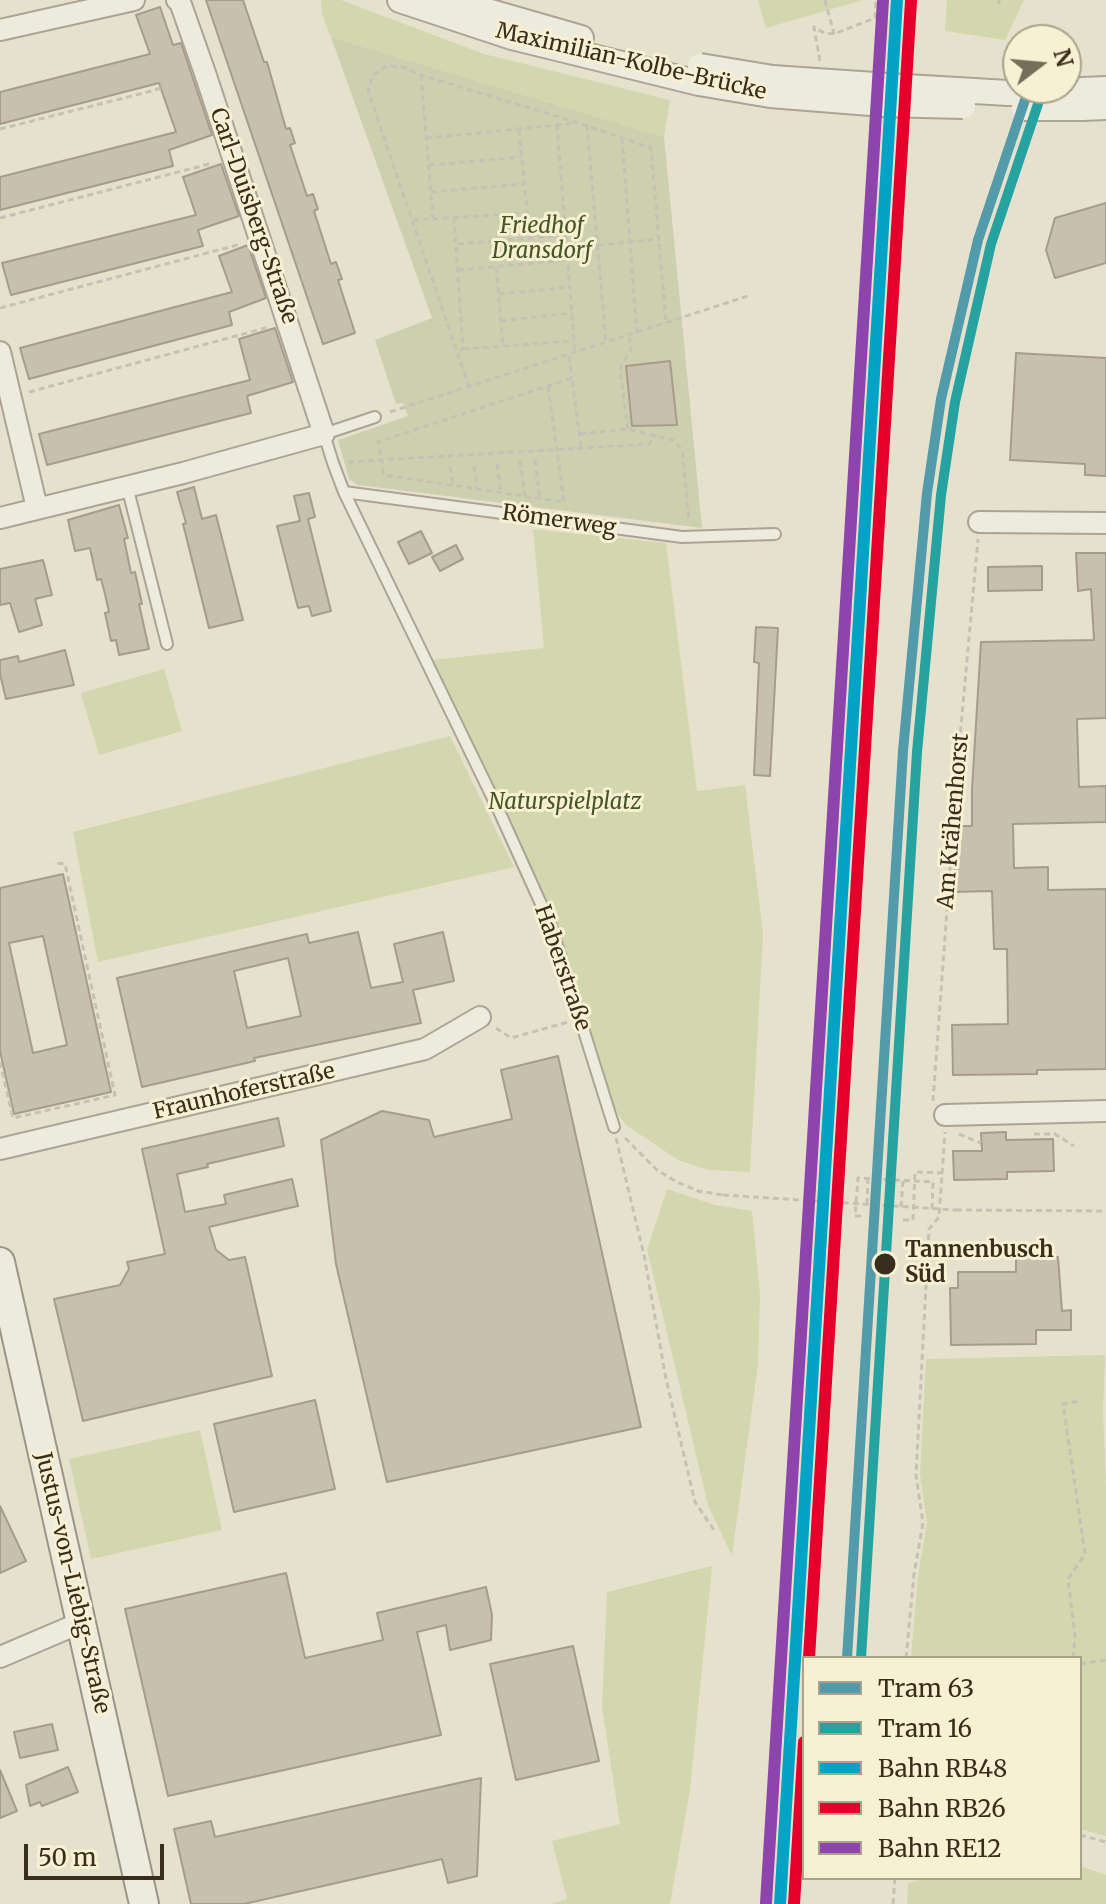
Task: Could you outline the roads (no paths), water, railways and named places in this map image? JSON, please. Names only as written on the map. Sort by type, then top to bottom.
[{"type":"main road","name":"Justus-von-Liebig-Straße","points":[[0,1262],[144,1904]]},
{"type":"street","points":[[0,30],[134,0]]},
{"type":"street","name":"Carl-Duisberg-Straße","points":[[177,0],[205,73],[324,434]]},
{"type":"street","name":"Maximilian-Kolbe-Brücke","points":[[400,0],[512,37],[700,74]]},
{"type":"street","name":"Maximilian-Kolbe-Brücke","points":[[449,0],[770,95],[883,104],[1094,98]]},
{"type":"street","points":[[0,352],[37,508]]},
{"type":"street","points":[[0,518],[324,434]]},
{"type":"street","points":[[979,522],[1106,523]]},
{"type":"street","name":"Fraunhoferstraße","points":[[0,1149],[425,1049],[480,1017]]},
{"type":"street","points":[[945,1122],[1106,1111]]},
{"type":"street","points":[[0,1657],[80,1623]]},
{"type":"lane","points":[[324,434],[375,417]]},
{"type":"lane","name":"Haberstraße","points":[[324,434],[344,492],[499,811],[551,926],[614,1127]]},
{"type":"lane","points":[[127,486],[167,644]]},
{"type":"lane","name":"Römerweg","points":[[344,492],[690,537],[775,534]]},
{"type":"tram line","name":"63","points":[[847,1656],[903,751],[927,493],[941,399],[978,240],[1024,104]]},
{"type":"tram line","name":"16","points":[[861,1656],[917,752],[941,495],[955,402],[991,244],[1038,104]]},
{"type":"rail line","name":"RE12","points":[[766,1903],[883,0]]},
{"type":"rail line","name":"RB48","points":[[780,1904],[897,0]]},
{"type":"rail line","name":"RB26","points":[[809,1656],[911,1]]},
{"type":"rail line","name":"RB26","points":[[794,1904],[802,1774]]},
{"type":"place","name":"Tannenbusch Süd","points":[[885,1264]]},
{"type":"park label","name":"Friedhof Dransdorf","points":[[542,240]]},
{"type":"park label","name":"Naturspielplatz","points":[[565,803]]}]
